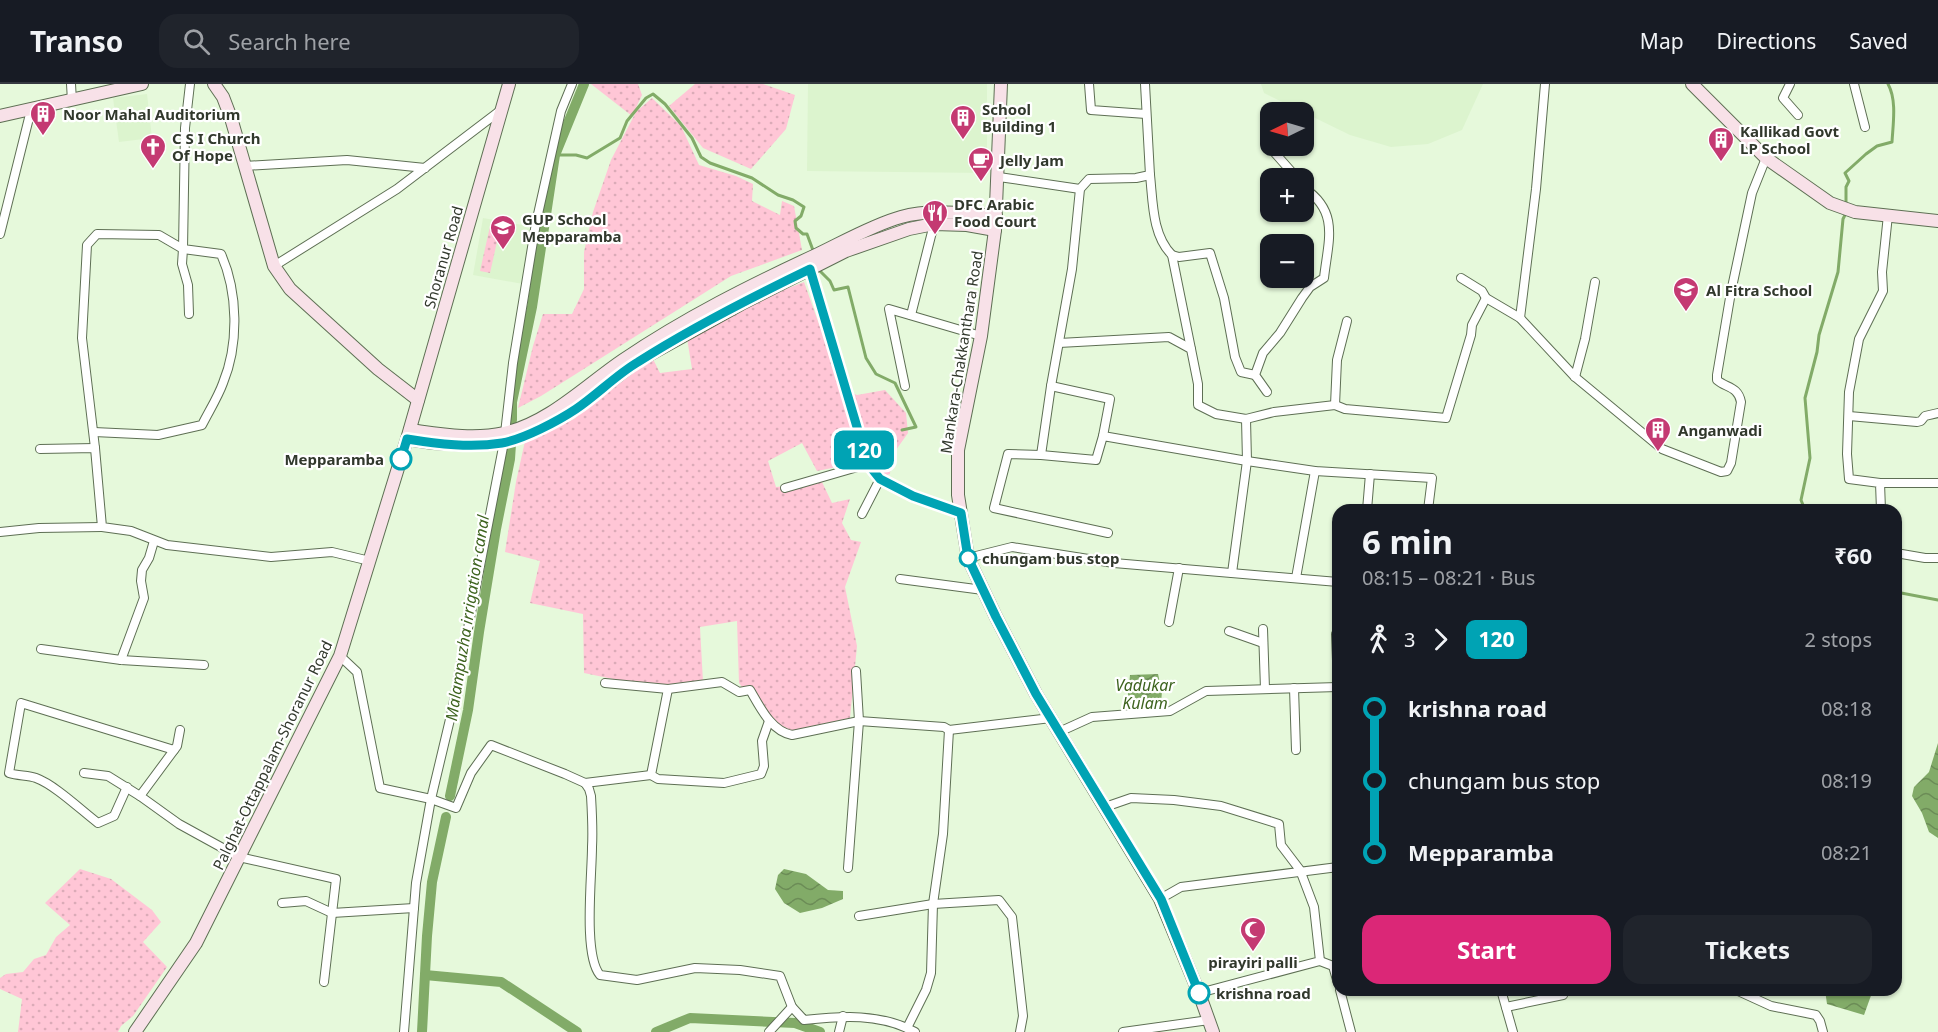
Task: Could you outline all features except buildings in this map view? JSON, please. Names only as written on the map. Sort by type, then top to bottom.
[{"type":"main road","points":[[0,116],[142,84]]},
{"type":"main road","points":[[214,84],[223,97],[231,118],[274,266],[290,290],[378,369],[418,400]]},
{"type":"main road","name":"Shoranur Road","points":[[408,434],[508,84]]},
{"type":"main road","name":"Mankara-Chakkanthara Road","points":[[1001,84],[999,177],[995,230],[981,336],[958,450],[958,495],[968,558],[1036,694],[1161,899],[1211,1026]]},
{"type":"main road","points":[[1692,84],[1766,158],[1830,203],[1855,212],[1938,221]]},
{"type":"main road","points":[[504,438],[564,406],[593,381],[666,332],[775,274],[854,237],[901,217],[934,212],[996,216]]},
{"type":"main road","points":[[408,434],[433,443],[471,445],[535,431],[575,409],[636,363],[741,303],[846,251],[909,229],[934,224],[967,225],[995,230]]},
{"type":"main road","name":"Palghat-Ottappalam-Shoranur Road","points":[[135,1032],[196,943],[340,656],[408,434]]},
{"type":"street","points":[[71,84],[72,101]]},
{"type":"street","points":[[189,314],[183,249],[185,128],[190,84]]},
{"type":"street","points":[[404,1032],[414,908],[431,799],[452,711],[504,438],[513,363],[536,223],[561,111],[572,84]]},
{"type":"street","points":[[1089,84],[1091,110],[1146,114]]},
{"type":"street","points":[[1145,84],[1150,175],[1156,224],[1164,247],[1172,255],[1179,257],[1210,253],[1224,298],[1235,357],[1241,372],[1255,375],[1267,392]]},
{"type":"street","points":[[1520,318],[1536,189],[1545,84]]},
{"type":"street","points":[[1790,84],[1783,98],[1798,115]]},
{"type":"street","points":[[1854,84],[1864,128]]},
{"type":"street","points":[[0,234],[31,110]]},
{"type":"street","points":[[274,266],[397,189],[501,110]]},
{"type":"street","points":[[1278,156],[1288,168]]},
{"type":"street","points":[[1461,278],[1482,291],[1486,298],[1520,318],[1575,377],[1662,449],[1721,472],[1727,471],[1731,463],[1741,402],[1740,396],[1729,385],[1717,380],[1717,375],[1731,292],[1752,193],[1766,158]]},
{"type":"street","points":[[245,166],[347,160],[424,168]]},
{"type":"street","points":[[1041,455],[1072,269],[1080,189],[1089,179],[1136,178],[1150,175]]},
{"type":"street","points":[[999,177],[1080,189]]},
{"type":"street","points":[[1255,375],[1263,353],[1280,333],[1302,298],[1310,287],[1324,278],[1330,227],[1322,204],[1314,196]]},
{"type":"street","points":[[1888,215],[1882,291],[1859,339],[1850,392],[1849,479],[1880,483],[1938,483]]},
{"type":"street","points":[[910,315],[934,224]]},
{"type":"street","points":[[94,432],[158,435],[202,425],[224,382],[234,344],[234,311],[228,269],[221,254],[183,249],[159,235],[97,234],[87,245],[82,338],[94,432],[102,527]]},
{"type":"street","points":[[1172,255],[1198,384],[1198,405],[1216,414],[1246,419],[1274,412],[1335,405],[1345,409],[1446,418],[1472,325],[1486,298]]},
{"type":"street","points":[[810,269],[868,464],[880,479],[913,496],[961,513]]},
{"type":"street","points":[[1575,377],[1585,339],[1595,282]]},
{"type":"street","points":[[905,386],[889,309],[981,336]]},
{"type":"street","points":[[1335,405],[1337,360],[1347,321]]},
{"type":"street","points":[[1059,343],[1169,337],[1191,349]]},
{"type":"street","points":[[1051,386],[1110,399],[1096,460],[1008,454],[994,508],[1108,533]]},
{"type":"street","points":[[1849,416],[1917,422],[1925,416],[1938,413]]},
{"type":"street","points":[[1232,573],[1247,461],[1246,419]]},
{"type":"street","points":[[1103,435],[1315,471],[1432,478],[1429,504]]},
{"type":"street","points":[[40,449],[95,448]]},
{"type":"street","points":[[784,488],[868,464]]},
{"type":"street","points":[[1296,578],[1315,471]]},
{"type":"street","points":[[1367,504],[1370,474]]},
{"type":"street","points":[[862,514],[880,479]]},
{"type":"street","points":[[1880,483],[1881,504]]},
{"type":"street","points":[[0,532],[39,528],[102,527],[131,531],[167,545],[271,557],[332,552],[370,561]]},
{"type":"street","points":[[121,660],[144,598],[142,570],[149,558],[154,541]]},
{"type":"street","points":[[968,558],[1012,547],[1114,563],[1332,581]]},
{"type":"street","points":[[1902,554],[1938,558]]},
{"type":"street","points":[[1169,622],[1179,568]]},
{"type":"street","points":[[900,579],[983,590]]},
{"type":"street","points":[[1263,629],[1265,689]]},
{"type":"street","points":[[1229,632],[1263,644]]},
{"type":"street","points":[[40,649],[121,660],[204,665]]},
{"type":"street","points":[[340,656],[357,672],[380,788],[431,799],[456,808],[471,773],[491,745],[585,783],[651,775],[658,779],[724,783],[760,774],[764,766],[762,741],[769,721]]},
{"type":"street","points":[[848,868],[858,721],[856,671]]},
{"type":"street","points":[[605,683],[668,689],[722,682],[739,692],[750,690],[769,721],[782,733],[792,735],[858,721],[944,727],[949,730],[1051,718]]},
{"type":"street","points":[[1059,732],[1092,717],[1170,711],[1206,692],[1332,687]]},
{"type":"street","points":[[1294,688],[1296,750]]},
{"type":"street","points":[[651,775],[668,689]]},
{"type":"street","points":[[127,788],[114,816],[98,823],[36,778],[18,776],[9,772],[21,703],[174,750]]},
{"type":"street","points":[[140,796],[177,746],[180,730]]},
{"type":"street","points":[[585,783],[591,796],[591,934],[595,969],[600,975],[637,980],[695,968],[740,970],[780,976],[792,1007],[804,1020],[843,1016],[870,1017],[911,1030],[931,973],[933,904],[943,834],[949,730]]},
{"type":"street","points":[[84,773],[108,776],[179,824],[239,857],[336,879],[324,982]]},
{"type":"street","points":[[1105,807],[1131,798],[1174,800],[1221,806],[1279,824],[1281,845],[1300,870],[1314,907],[1320,961]]},
{"type":"street","points":[[1161,899],[1181,887],[1332,867]]},
{"type":"street","points":[[860,916],[933,904],[999,900],[1012,917],[1023,1016],[1020,1032]]},
{"type":"street","points":[[282,903],[306,901],[332,913],[414,908]]},
{"type":"street","points":[[1199,993],[1320,961],[1332,966]]},
{"type":"street","points":[[1342,996],[1351,1032]]},
{"type":"street","points":[[1503,996],[1512,1032]]},
{"type":"street","points":[[1506,1007],[1558,996]]},
{"type":"street","points":[[1749,996],[1771,1006],[1816,1015],[1823,1032]]},
{"type":"street","points":[[769,1032],[792,1007]]},
{"type":"street","points":[[839,1032],[843,1016]]},
{"type":"street","points":[[1124,1032],[1211,1026]]},
{"type":"shaded area","points":[[591,84],[638,84],[642,95],[632,116]]},
{"type":"shaded area","points":[[695,84],[763,84],[795,95],[786,129],[751,169],[703,148],[669,106]]},
{"type":"shaded area","points":[[808,84],[987,84],[987,173],[807,171]]},
{"type":"shaded area","points":[[1261,84],[1483,84],[1462,130],[1428,144],[1391,147],[1350,135],[1314,117],[1314,102],[1282,102],[1264,93]]},
{"type":"shaded area","points":[[147,94],[152,138],[119,142],[113,98]]},
{"type":"shaded area","points":[[652,98],[681,126],[699,165],[736,176],[753,184],[752,201],[780,215],[782,201],[794,206],[802,250],[731,276],[541,396],[518,408],[543,314],[572,314],[584,289],[584,252],[593,212],[611,160],[636,112]]},
{"type":"shaded area","name":"GUP School Mepparamba","points":[[483,218],[534,227],[523,284],[473,275]]},
{"type":"shaded area","points":[[491,222],[501,224],[490,273],[480,271]]},
{"type":"shaded area","points":[[804,282],[842,389],[857,395],[885,390],[906,413],[908,433],[891,457],[890,474],[877,478],[867,461],[817,471],[802,443],[768,461],[776,487],[822,482],[832,503],[850,499],[842,523],[851,540],[861,542],[845,587],[857,646],[850,718],[792,731],[766,718],[739,683],[737,621],[700,627],[703,682],[647,686],[584,673],[583,614],[530,603],[540,561],[505,552],[525,441],[574,419],[611,386],[653,359],[660,373],[692,369],[687,338],[748,304]]},
{"type":"shaded area","points":[[80,869],[111,879],[152,910],[161,922],[143,942],[167,967],[133,1016],[121,1026],[118,1032],[18,1032],[22,999],[0,989],[0,978],[6,974],[23,972],[34,959],[46,955],[56,937],[70,925],[45,903]]},
{"type":"water","name":"Vadukar Kulam","points":[[1158,674],[1162,692],[1160,712],[1132,711],[1128,695],[1130,675]]},
{"type":"water","points":[[1938,743],[1938,838],[1929,832],[1912,796],[1914,787],[1929,772]]},
{"type":"water","points":[[784,869],[806,874],[828,890],[843,891],[843,899],[822,908],[800,913],[784,903],[775,889],[778,875]]},
{"type":"water","points":[[1826,996],[1871,996],[1864,1015],[1827,1004]]},
{"type":"waterway","name":"Malampuzha irrigation canal","points":[[512,420],[512,402],[532,307],[555,155],[584,84]]},
{"type":"waterway","points":[[1846,203],[1846,187],[1849,181],[1845,173],[1877,146],[1892,142],[1893,97],[1888,84]]},
{"type":"waterway","points":[[555,155],[576,155],[587,158],[620,138],[627,121],[646,98],[653,94],[665,104],[692,138],[701,157],[710,163],[752,178],[778,195],[804,207],[801,216],[795,221],[796,228],[803,234],[807,234],[814,253]]},
{"type":"waterway","points":[[1803,504],[1801,500],[1810,458],[1805,398],[1819,335],[1838,272],[1845,215]]},
{"type":"waterway","points":[[818,269],[830,281],[834,290],[848,287],[866,358],[876,374],[895,383],[916,427],[902,430]]},
{"type":"waterway","name":"Malampuzha irrigation canal","points":[[450,796],[468,710],[511,444]]},
{"type":"waterway","points":[[1902,593],[1938,600]]},
{"type":"waterway","name":"Malampuzha irrigation canal","points":[[422,1032],[432,882],[446,817]]},
{"type":"waterway","points":[[425,975],[501,982],[577,1032]]},
{"type":"waterway","points":[[656,1032],[690,1018],[795,1023],[820,1032]]},
{"type":"bus line","name":"120","points":[[401,459],[407,439],[471,445],[504,442],[535,431],[575,409],[636,363],[741,303],[810,269],[868,464],[880,479],[913,496],[961,513],[968,558],[996,617],[1036,694],[1161,899],[1199,993]]},
{"type":"place","name":"Noor Mahal Auditorium","points":[[43,137]]},
{"type":"place","name":"School Building 1","points":[[963,141]]},
{"type":"place","name":"Kallikad Govt LP School","points":[[1721,163]]},
{"type":"place","name":"C S I Church Of Hope","points":[[153,170]]},
{"type":"place","name":"Jelly Jam","points":[[981,183]]},
{"type":"place","name":"DFC Arabic Food Court","points":[[935,236]]},
{"type":"place","name":"GUP School Mepparamba","points":[[503,251]]},
{"type":"place","name":"Al Fitra School","points":[[1686,313]]},
{"type":"place","name":"Anganwadi","points":[[1658,453]]},
{"type":"place","name":"Mepparamba","points":[[401,459]]},
{"type":"place","name":"chungam bus stop","points":[[968,558]]},
{"type":"place","name":"pirayiri palli","points":[[1253,953]]},
{"type":"place","name":"krishna road","points":[[1199,993]]}]
